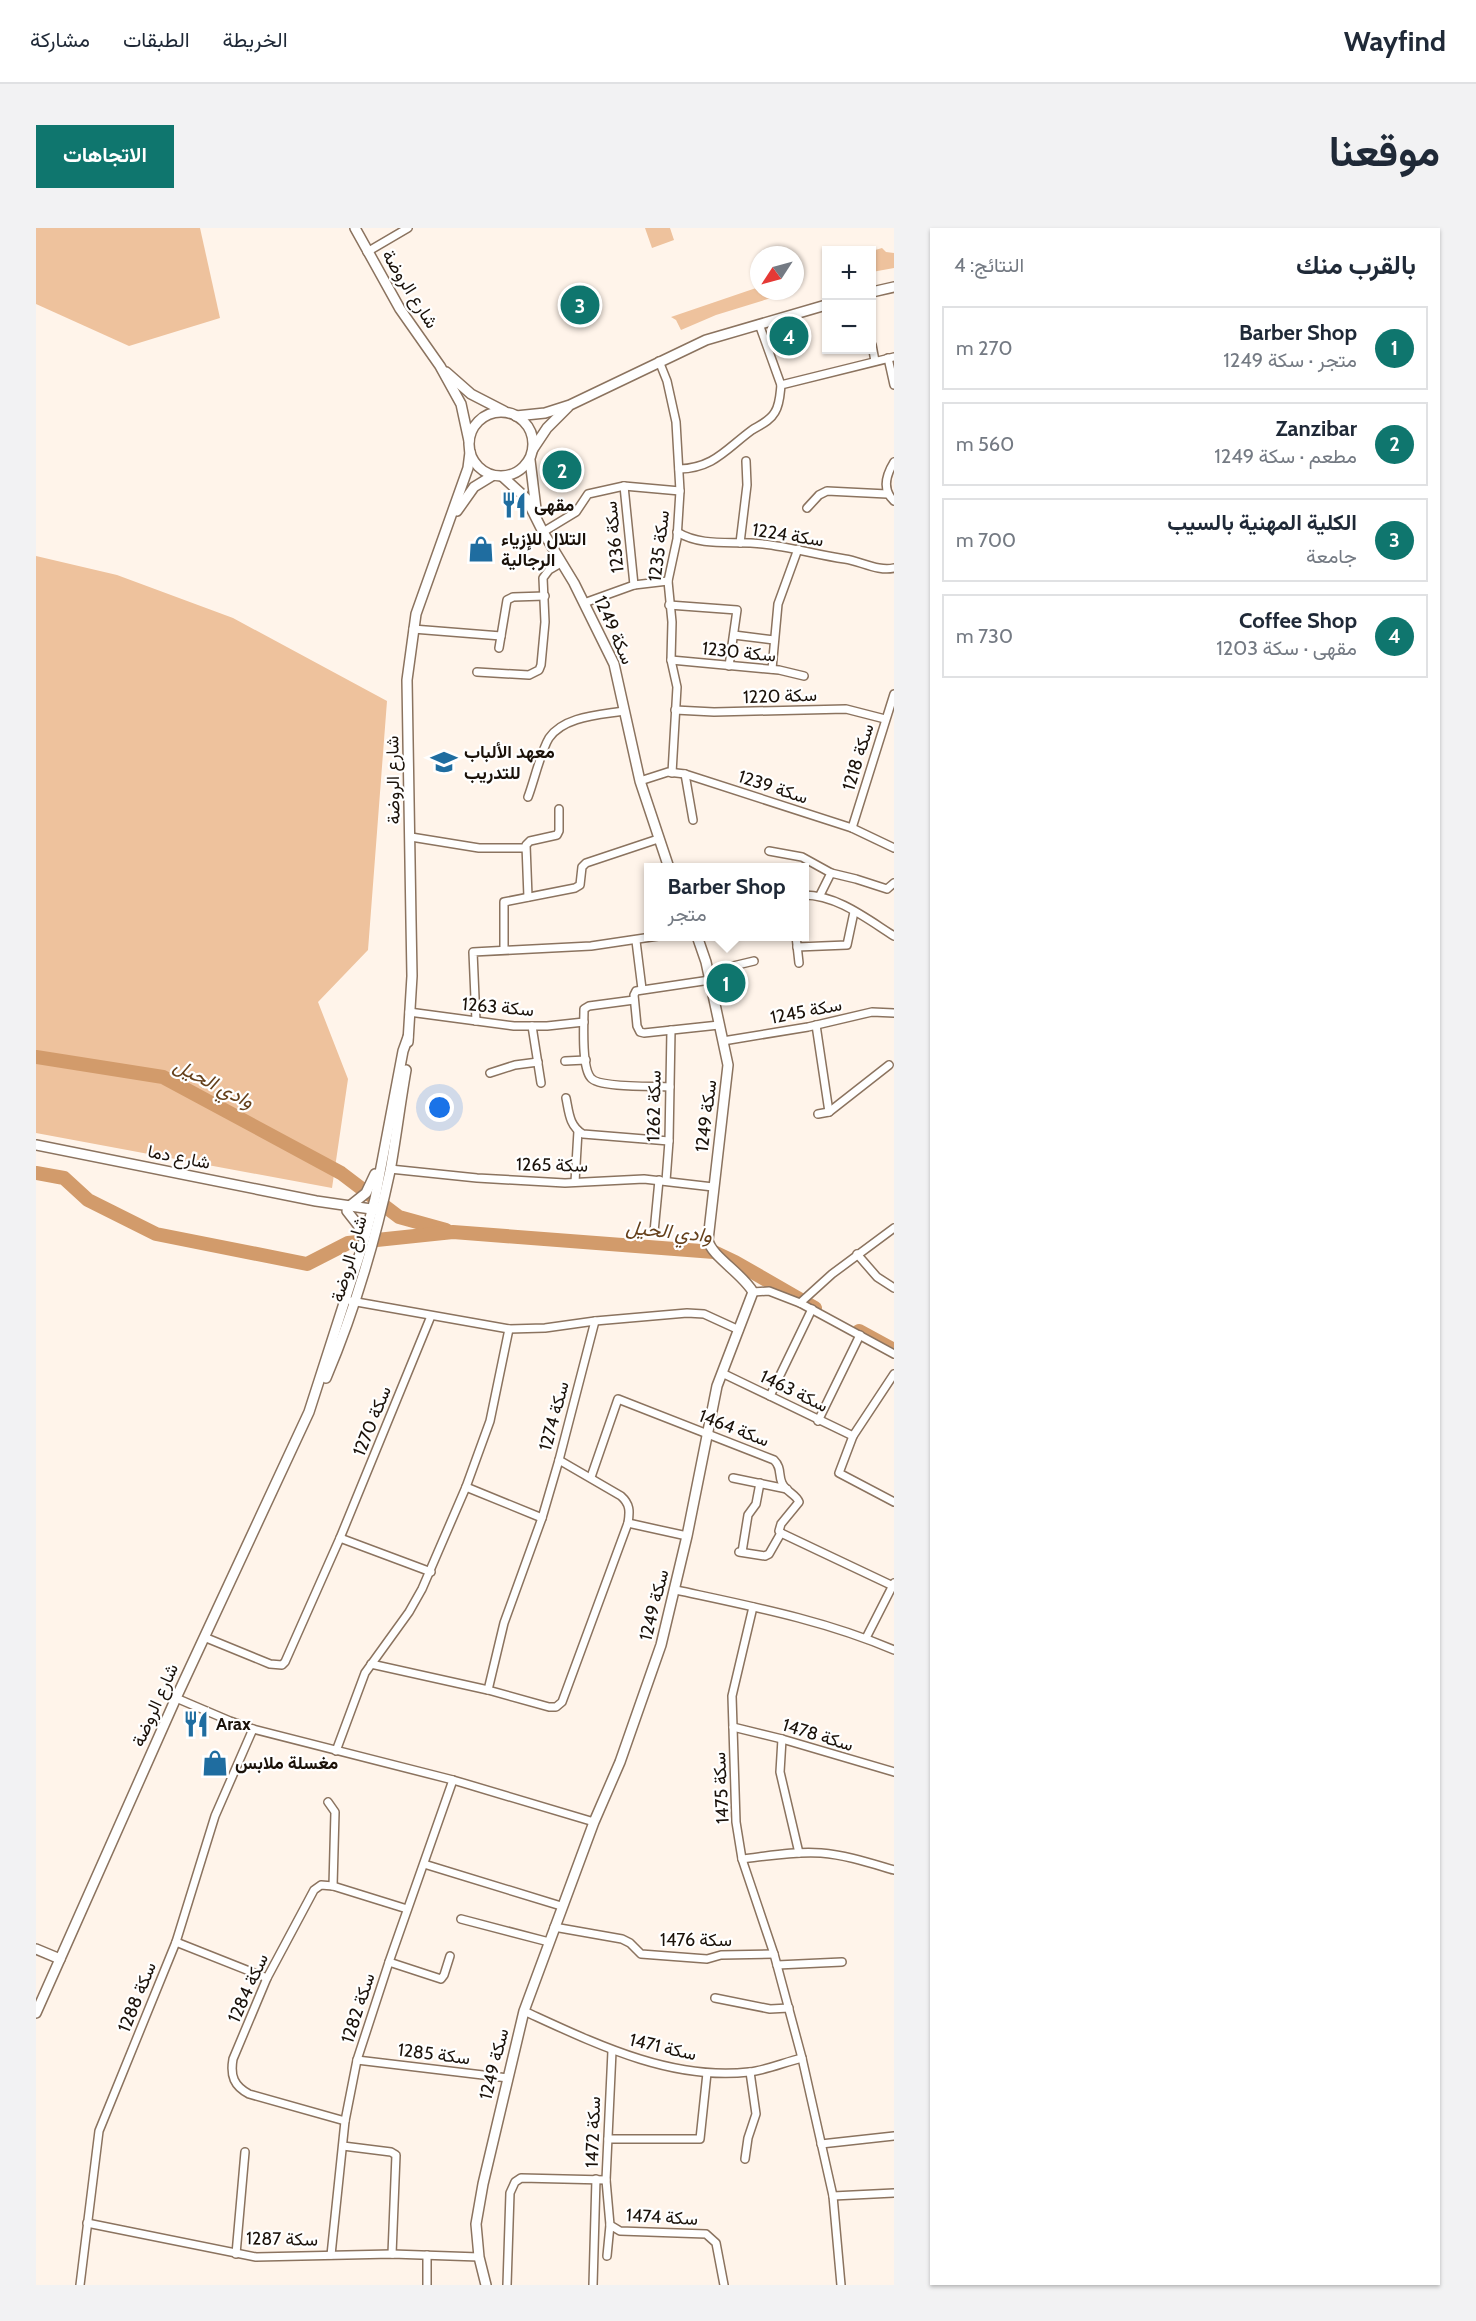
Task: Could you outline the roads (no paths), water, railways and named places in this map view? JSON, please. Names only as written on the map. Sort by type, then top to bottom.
[{"type":"main road","name":"شارع الروضة","points":[[355,228],[400,309],[440,366],[461,404],[469,441]]},
{"type":"main road","points":[[876,291],[894,287]]},
{"type":"main road","points":[[570,405],[547,428],[523,469],[503,477],[492,476],[482,471],[474,462],[469,441],[472,430],[478,421],[496,412],[545,413],[570,405],[705,340],[822,306]]},
{"type":"main road","name":"شارع الروضة","points":[[440,366],[471,394],[511,414]]},
{"type":"main road","points":[[511,414],[530,430],[533,449]]},
{"type":"main road","name":"شارع الروضة","points":[[36,2013],[204,1637],[309,1412],[316,1403],[334,1360],[390,1169],[409,1052],[412,976],[407,680],[412,629],[468,468],[470,452]]},
{"type":"main road","name":"سكة 1249","points":[[530,460],[537,517]]},
{"type":"main road","name":"شارع الروضة","points":[[447,528],[474,487],[492,476]]},
{"type":"main road","name":"سكة 1249","points":[[503,477],[526,498],[584,603],[614,664],[640,781],[667,863]]},
{"type":"main road","name":"سكة 1249","points":[[486,2285],[479,2257],[476,2224],[524,2011],[561,1906],[620,1762],[662,1645],[676,1590],[717,1386],[753,1292],[739,1273],[709,1247],[713,1187],[728,1065],[709,976],[698,941]]},
{"type":"main road","name":"شارع الروضة","points":[[350,1300],[364,1241],[376,1212],[392,1114],[408,1037]]},
{"type":"main road","points":[[364,1241],[349,1208],[366,1193],[373,1183],[385,1128],[392,1114]]},
{"type":"main road","name":"شارع دما","points":[[36,1145],[376,1212]]},
{"type":"main road","points":[[36,1949],[60,1959]]},
{"type":"street","points":[[367,252],[408,228]]},
{"type":"street","points":[[679,469],[692,469],[722,457],[739,440],[768,420],[778,406],[781,385],[759,324]]},
{"type":"street","points":[[874,354],[875,362]]},
{"type":"street","points":[[781,385],[891,357],[894,385]]},
{"type":"street","name":"سكة 1235","points":[[659,361],[668,381],[676,422],[680,491],[677,532],[668,580],[672,622],[671,660],[676,687],[672,772]]},
{"type":"street","points":[[740,543],[747,484],[746,461]]},
{"type":"street","points":[[887,494],[889,471],[894,462]]},
{"type":"street","points":[[543,532],[576,512],[588,494],[624,486],[680,491]]},
{"type":"street","name":"سكة 1236","points":[[624,486],[634,585]]},
{"type":"street","points":[[807,508],[819,495],[827,491],[887,494],[894,501]]},
{"type":"street","name":"سكة 1224","points":[[677,532],[688,539],[705,543],[740,543],[798,549],[881,568],[894,568]]},
{"type":"street","points":[[772,669],[778,604],[798,549]]},
{"type":"street","points":[[477,672],[529,675],[539,670],[545,622],[544,575],[561,563]]},
{"type":"street","name":"سكة 1236","points":[[584,603],[634,585],[668,580]]},
{"type":"street","points":[[499,648],[507,600],[513,597],[545,596]]},
{"type":"street","points":[[669,605],[737,610],[729,666]]},
{"type":"street","points":[[412,629],[501,636]]},
{"type":"street","points":[[734,635],[774,640]]},
{"type":"street","name":"سكة 1230","points":[[671,660],[772,669],[804,676]]},
{"type":"street","name":"سكة 1218","points":[[852,828],[894,694]]},
{"type":"street","name":"سكة 1220","points":[[675,710],[714,712],[846,709],[885,719]]},
{"type":"street","points":[[528,797],[549,739],[560,727],[584,718],[624,711]]},
{"type":"street","name":"سكة 1239","points":[[640,781],[658,774],[672,772],[685,774],[852,828],[894,848]]},
{"type":"street","points":[[685,774],[693,820]]},
{"type":"street","points":[[528,897],[525,848],[530,841],[557,836],[559,809]]},
{"type":"street","points":[[411,837],[479,848],[525,848]]},
{"type":"street","points":[[504,949],[504,902],[575,888],[580,885],[582,867],[586,863],[658,839]]},
{"type":"street","points":[[769,851],[802,857],[831,873],[887,889],[894,883]]},
{"type":"street","points":[[820,895],[831,873]]},
{"type":"street","points":[[809,895],[820,895],[840,903],[894,936]]},
{"type":"street","points":[[797,947],[847,945],[854,912]]},
{"type":"street","points":[[476,1022],[473,952],[591,946],[644,939]]},
{"type":"street","points":[[636,941],[642,989]]},
{"type":"street","points":[[796,941],[799,963]]},
{"type":"street","points":[[718,1025],[640,1032],[637,1026],[635,992],[709,976],[754,961]]},
{"type":"street","points":[[634,1000],[585,1007],[585,1060],[589,1076],[598,1083],[670,1087]]},
{"type":"street","name":"سكة 1263","points":[[409,1012],[476,1022],[532,1026],[584,1022]]},
{"type":"street","name":"سكة 1245","points":[[723,1041],[816,1026],[872,1012],[894,1013]]},
{"type":"street","points":[[532,1026],[541,1083]]},
{"type":"street","points":[[816,1026],[829,1112]]},
{"type":"street","name":"سكة 1262","points":[[654,1232],[669,1141],[671,1030]]},
{"type":"street","points":[[565,1061],[585,1060]]},
{"type":"street","points":[[490,1073],[515,1065],[538,1062]]},
{"type":"street","points":[[818,1114],[829,1112],[889,1065]]},
{"type":"street","points":[[566,1098],[571,1121],[578,1131],[590,1135],[669,1141]]},
{"type":"street","points":[[575,1182],[578,1131]]},
{"type":"street","name":"سكة 1265","points":[[390,1169],[477,1178],[575,1182],[632,1179],[713,1187]]},
{"type":"street","points":[[800,1303],[857,1254],[894,1228]]},
{"type":"street","points":[[857,1254],[876,1277],[894,1288]]},
{"type":"street","points":[[753,1292],[769,1291],[800,1303],[894,1354]]},
{"type":"street","points":[[350,1300],[508,1329],[545,1328],[595,1321],[695,1314],[718,1319],[739,1330]]},
{"type":"street","points":[[770,1396],[812,1310]]},
{"type":"street","name":"سكة 1270","points":[[204,1637],[270,1664],[282,1665],[288,1657],[340,1538],[431,1316]]},
{"type":"street","name":"سكة 1274","points":[[488,1690],[504,1623],[542,1518],[559,1460],[595,1321]]},
{"type":"street","points":[[336,1751],[359,1687],[371,1664],[409,1612],[431,1572],[466,1488],[490,1421],[508,1329]]},
{"type":"street","points":[[818,1421],[860,1335]]},
{"type":"street","name":"سكة 1463","points":[[722,1373],[853,1436]]},
{"type":"street","points":[[894,1374],[853,1436],[839,1473],[894,1502]]},
{"type":"street","name":"سكة 1464","points":[[591,1477],[618,1399],[774,1460],[780,1465],[782,1483],[799,1502],[781,1524],[779,1531],[781,1533]]},
{"type":"street","points":[[371,1664],[488,1690],[549,1707],[556,1707],[562,1702],[628,1523],[630,1511],[627,1502],[591,1477],[559,1460]]},
{"type":"street","points":[[733,1478],[787,1489]]},
{"type":"street","points":[[760,1484],[756,1504],[748,1515],[741,1552],[765,1556],[769,1554],[781,1533],[893,1585],[866,1638]]},
{"type":"street","points":[[466,1488],[542,1518]]},
{"type":"street","points":[[628,1523],[687,1536]]},
{"type":"street","points":[[340,1538],[431,1572]]},
{"type":"street","points":[[676,1590],[810,1620],[866,1638],[894,1650]]},
{"type":"street","name":"سكة 1475","points":[[753,1606],[732,1696],[736,1822],[742,1859],[774,1954],[802,2058],[833,2196],[841,2285]]},
{"type":"street","points":[[176,1698],[254,1729],[453,1780],[594,1822]]},
{"type":"street","name":"سكة 1478","points":[[733,1727],[894,1772]]},
{"type":"street","name":"سكة 1288","points":[[80,2285],[99,2130],[176,1942],[215,1816],[254,1729]]},
{"type":"street","points":[[782,1739],[780,1772],[800,1853]]},
{"type":"street","name":"سكة 1282","points":[[331,2255],[345,2121],[357,2060],[388,1962],[453,1780]]},
{"type":"street","points":[[328,1802],[334,1812],[333,1886],[407,1909]]},
{"type":"street","points":[[742,1859],[800,1853],[836,1855],[894,1870]]},
{"type":"street","points":[[424,1864],[561,1906]]},
{"type":"street","name":"سكة 1284","points":[[333,1886],[321,1885],[314,1890],[267,1977],[231,2069],[233,2079],[239,2088],[249,2094],[345,2121]]},
{"type":"street","points":[[461,1919],[549,1942]]},
{"type":"street","name":"سكة 1476","points":[[554,1927],[622,1939],[630,1943],[641,1954],[707,1959],[721,1955],[774,1954]]},
{"type":"street","points":[[176,1942],[267,1977]]},
{"type":"street","points":[[388,1962],[441,1979],[450,1956]]},
{"type":"street","points":[[777,1965],[842,1962]]},
{"type":"street","points":[[715,1998],[770,2009],[789,2008]]},
{"type":"street","name":"سكة 1471","points":[[524,2011],[612,2051],[707,2073],[750,2072],[802,2058]]},
{"type":"street","name":"سكة 1472","points":[[608,2214],[606,2180],[612,2051]]},
{"type":"street","name":"سكة 1285","points":[[357,2060],[508,2078]]},
{"type":"street","points":[[745,2159],[748,2138],[756,2114],[750,2072]]},
{"type":"street","points":[[608,2139],[700,2139],[707,2073]]},
{"type":"street","points":[[821,2144],[894,2136]]},
{"type":"street","points":[[343,2146],[391,2152],[396,2155],[392,2254]]},
{"type":"street","points":[[236,2253],[245,2152]]},
{"type":"street","points":[[507,2285],[510,2193],[515,2182],[521,2178],[606,2180]]},
{"type":"street","points":[[593,2285],[596,2179]]},
{"type":"street","points":[[833,2196],[894,2193]]},
{"type":"street","name":"سكة 1474","points":[[608,2214],[610,2225],[620,2231],[706,2234],[716,2243],[724,2285]]},
{"type":"street","name":"سكة 1287","points":[[87,2223],[256,2257],[392,2254],[479,2257]]},
{"type":"street","points":[[607,2256],[610,2225]]},
{"type":"street","points":[[427,2254],[427,2285]]},
{"type":"waterway","name":"وادي الحيل","points":[[36,1057],[163,1077],[341,1173],[399,1217],[446,1230]]},
{"type":"waterway","name":"وادي الحيل","points":[[36,1173],[64,1178],[88,1200],[156,1234],[307,1264],[348,1243],[453,1232],[714,1252],[815,1308]]},
{"type":"waterway","name":"وادي الحيل","points":[[859,1331],[894,1350]]},
{"type":"place","name":"الكلية المهنية بالسيب","points":[[580,305]]},
{"type":"place","name":"Coffee Shop","points":[[789,336]]},
{"type":"place","name":"Zanzibar","points":[[562,470]]},
{"type":"place","name":"مقهى","points":[[514,505]]},
{"type":"place","name":"التلال للإزياء الرجالية","points":[[481,549]]},
{"type":"place","name":"معهد الألباب للتدريب","points":[[444,762]]},
{"type":"place","name":"Barber Shop","points":[[726,983]]},
{"type":"place","name":"Arax","points":[[196,1724]]},
{"type":"place","name":"مغسلة ملابس","points":[[215,1763]]}]
